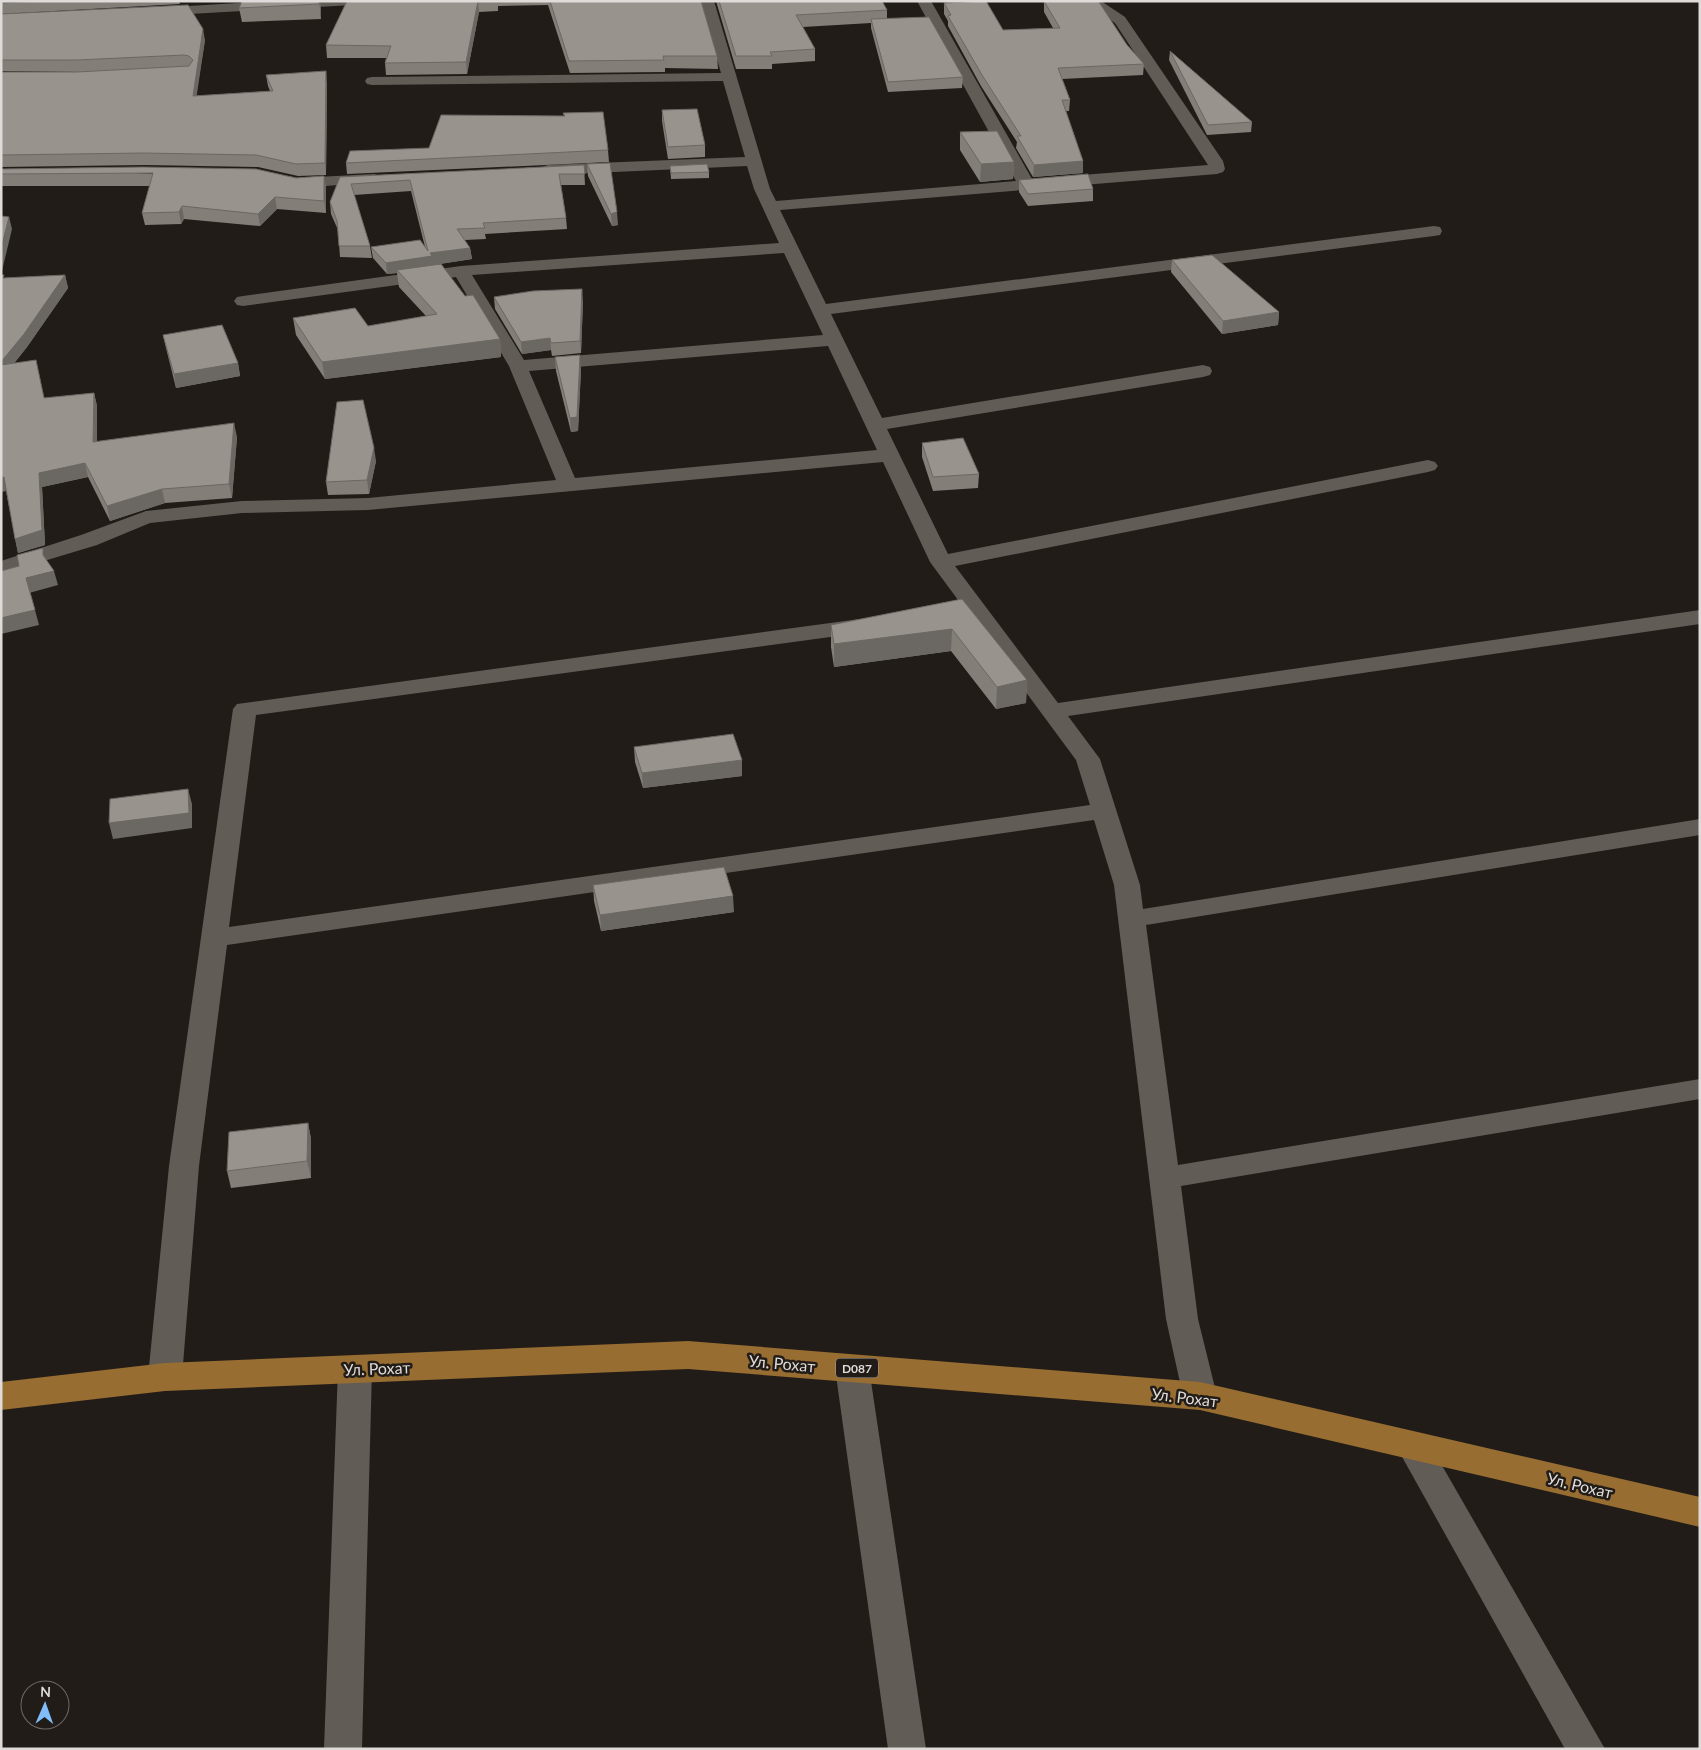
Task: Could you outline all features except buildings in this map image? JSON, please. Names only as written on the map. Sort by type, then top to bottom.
[{"type":"main road","name":"Ул. Рохат","points":[[1,1396],[165,1377],[688,1355],[1200,1396],[1700,1512]]},
{"type":"street","points":[[138,13],[353,1]]},
{"type":"street","points":[[706,1],[762,189],[941,562],[1088,759],[1127,885],[1182,1319],[1200,1396]]},
{"type":"street","points":[[924,1],[1027,185]]},
{"type":"street","points":[[770,206],[1217,169],[1215,161],[1120,20],[1092,1]]},
{"type":"street","points":[[372,81],[729,77]]},
{"type":"street","points":[[535,171],[754,161]]},
{"type":"street","points":[[274,177],[298,183],[387,178]]},
{"type":"street","points":[[820,310],[1434,231]]},
{"type":"street","points":[[243,301],[461,271],[790,247]]},
{"type":"street","points":[[461,271],[518,366],[568,485]]},
{"type":"street","points":[[518,366],[834,340]]},
{"type":"street","points":[[875,425],[1203,371]]},
{"type":"street","points":[[1,568],[89,540],[146,517],[242,508],[368,504],[890,456]]},
{"type":"street","points":[[941,562],[1428,466]]},
{"type":"street","points":[[947,614],[977,610]]},
{"type":"street","points":[[1052,711],[1700,617]]},
{"type":"street","points":[[165,1377],[184,1166],[245,709],[888,622]]},
{"type":"street","points":[[215,938],[1104,811]]},
{"type":"street","points":[[1132,918],[1700,827]]},
{"type":"street","points":[[1164,1178],[1700,1089]]},
{"type":"street","points":[[852,1368],[907,1749]]},
{"type":"street","points":[[343,1749],[354,1369]]},
{"type":"street","points":[[1413,1446],[1586,1749]]}]
